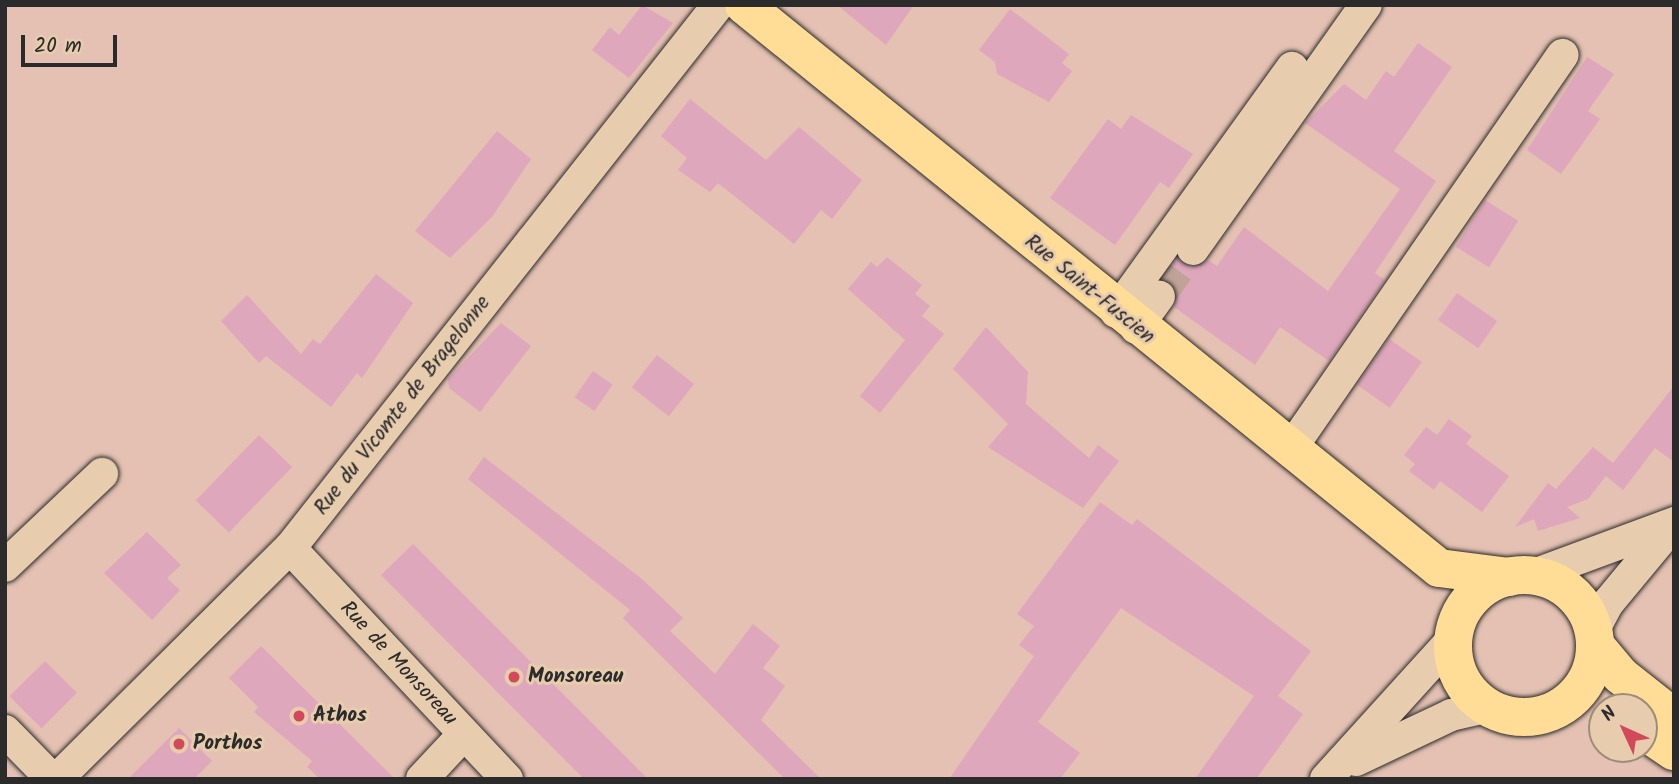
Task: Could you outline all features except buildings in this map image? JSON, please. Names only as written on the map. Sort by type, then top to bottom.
[{"type":"main road","name":"Rue Saint-Fuscien","points":[[744,5],[1126,320],[1439,568]]},
{"type":"main road","points":[[1594,638],[1584,707],[1527,717],[1487,707],[1460,678],[1455,631],[1439,568],[1520,576],[1571,593],[1594,638],[1620,675],[1674,718]]},
{"type":"main road","points":[[1455,631],[1472,598],[1520,576]]},
{"type":"main road","points":[[1658,740],[1674,751]]},
{"type":"street","name":"Rue du Vicomte de Bragelonne","points":[[55,779],[290,548],[718,5]]},
{"type":"street","points":[[1193,249],[1366,5]]},
{"type":"street","points":[[1290,450],[1563,55]]},
{"type":"street","points":[[1126,320],[1292,68]]},
{"type":"street","points":[[1126,320],[1159,296]]},
{"type":"street","points":[[5,566],[102,474]]},
{"type":"street","points":[[1520,576],[1674,524]]},
{"type":"street","points":[[1594,638],[1608,603],[1674,524]]},
{"type":"street","name":"Rue de Monsoreau","points":[[290,548],[508,779]]},
{"type":"street","points":[[1328,777],[1455,631]]},
{"type":"street","points":[[1328,777],[1413,731],[1487,707]]},
{"type":"street","points":[[5,731],[55,779]]},
{"type":"street","points":[[422,779],[463,734]]},
{"type":"tunnel","points":[[1159,296],[1193,249]]},
{"type":"place","name":"Monsoreau","points":[[514,677]]},
{"type":"place","name":"Athos","points":[[299,716]]},
{"type":"place","name":"Porthos","points":[[179,744]]}]
